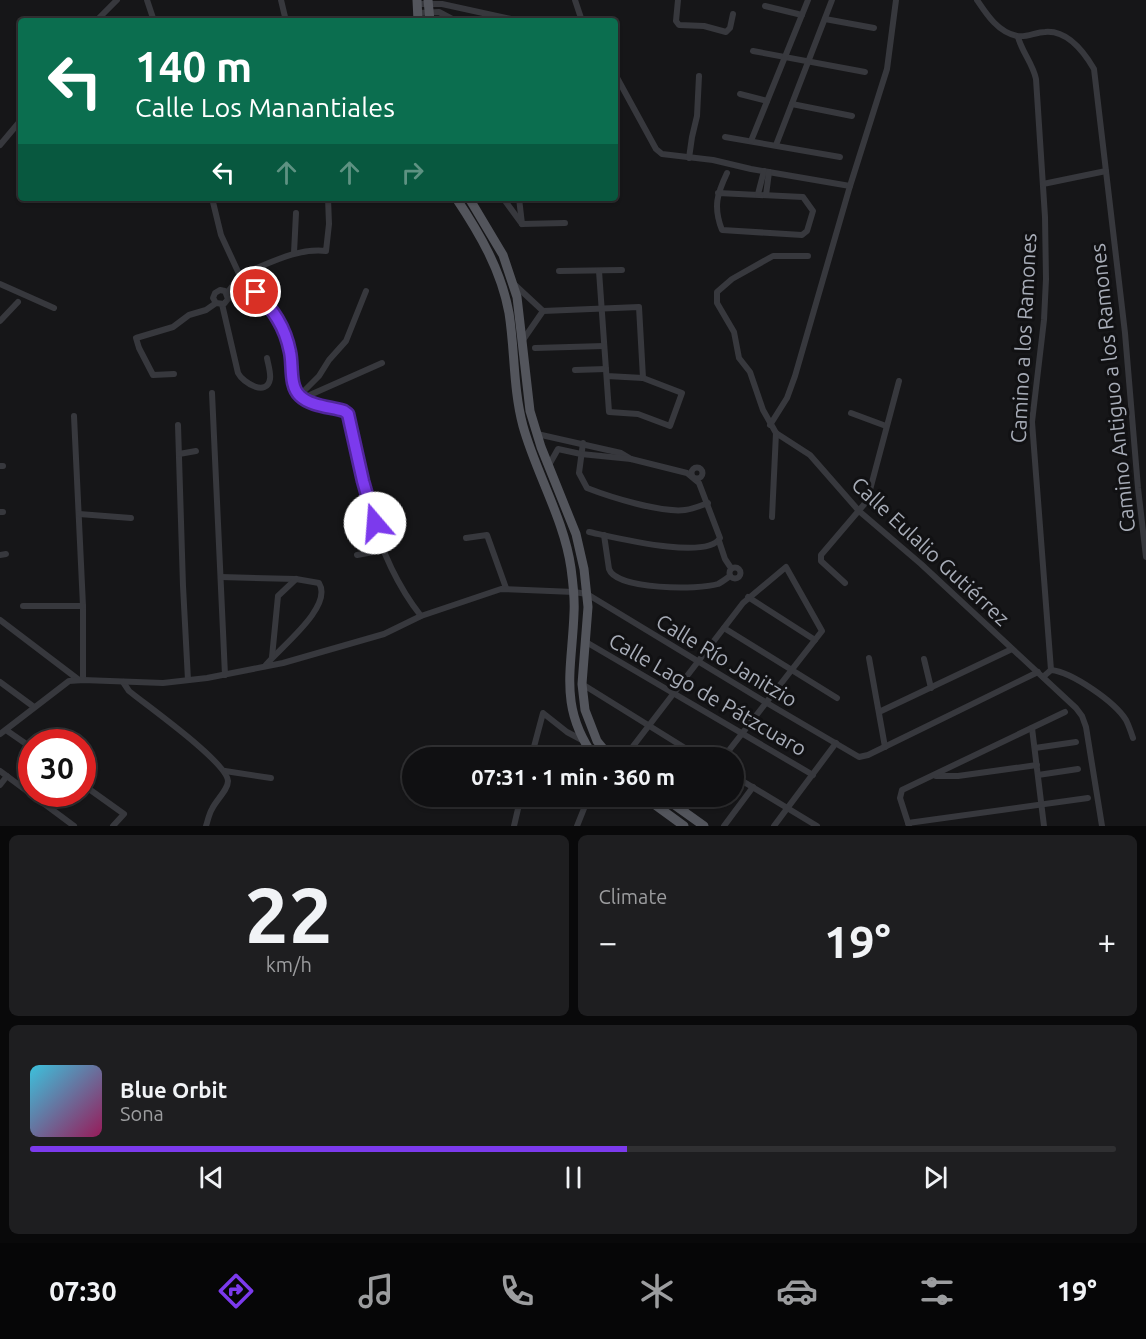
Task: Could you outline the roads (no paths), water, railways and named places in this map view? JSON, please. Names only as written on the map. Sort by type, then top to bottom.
[{"type":"main road","points":[[458,201],[480,234],[500,277],[509,314],[515,382],[522,423],[566,546],[574,592],[568,688],[571,706],[582,740],[587,747]]},
{"type":"main road","points":[[471,201],[503,255],[512,282],[520,313],[526,387],[537,434],[576,534],[587,594],[582,684],[584,703],[590,724],[602,747]]},
{"type":"main road","points":[[658,807],[684,826]]},
{"type":"main road","points":[[677,807],[704,826]]},
{"type":"street","points":[[99,18],[117,0]]},
{"type":"street","points":[[147,0],[153,18]]},
{"type":"street","points":[[281,0],[285,18]]},
{"type":"street","points":[[575,0],[581,18]]},
{"type":"street","points":[[678,0],[676,21],[679,25],[704,26],[726,32],[730,28],[733,14]]},
{"type":"street","points":[[751,141],[808,0]]},
{"type":"street","points":[[776,145],[832,0]]},
{"type":"street","points":[[770,425],[787,398],[795,376],[850,186],[887,69],[896,0]]},
{"type":"street","points":[[977,0],[996,25],[1018,37]]},
{"type":"street","points":[[417,10],[429,9],[442,4],[504,18]]},
{"type":"street","points":[[765,6],[802,15]]},
{"type":"street","points":[[429,9],[450,18]]},
{"type":"street","points":[[825,19],[874,28]]},
{"type":"street","name":"Camino Antiguo a los Ramones","points":[[1018,37],[1044,32],[1059,34],[1069,39],[1091,63],[1096,78],[1125,333],[1146,557]]},
{"type":"street","name":"Camino a los Ramones","points":[[1018,37],[1033,66],[1036,80],[1045,217],[1045,304],[1032,422],[1051,670]]},
{"type":"street","points":[[753,51],[865,72]]},
{"type":"street","points":[[689,158],[697,116],[699,76]]},
{"type":"street","points":[[618,79],[658,152],[664,155],[713,160],[850,186]]},
{"type":"street","points":[[740,94],[767,101]]},
{"type":"street","points":[[792,104],[852,116]]},
{"type":"street","points":[[0,145],[18,124]]},
{"type":"street","points":[[725,137],[840,157]]},
{"type":"street","points":[[762,195],[766,171]]},
{"type":"street","points":[[1043,184],[1106,171]]},
{"type":"street","points":[[718,193],[803,197],[813,211],[805,234],[722,230],[716,199],[718,193],[727,173]]},
{"type":"street","points":[[213,201],[221,235],[240,276],[272,308],[278,318],[290,349],[294,386],[301,397],[348,414],[369,506],[384,550],[404,592],[421,616]]},
{"type":"street","points":[[174,374],[153,375],[136,338],[173,327],[189,315],[206,310],[228,299],[230,291],[240,276],[294,253],[326,251],[329,224],[328,201]]},
{"type":"street","points":[[505,201],[522,225]]},
{"type":"street","points":[[519,201],[522,225]]},
{"type":"street","points":[[294,253],[296,213]]},
{"type":"street","points":[[522,225],[565,223]]},
{"type":"street","points":[[772,517],[776,433],[770,425],[750,372],[739,358],[734,332],[717,303],[717,292],[732,279],[772,256],[808,256]]},
{"type":"street","points":[[559,271],[622,270]]},
{"type":"street","points":[[575,370],[606,372],[643,378],[682,393],[670,426],[638,414],[609,412],[606,372],[604,345],[602,308],[599,271]]},
{"type":"street","points":[[512,282],[543,311],[639,308],[643,378]]},
{"type":"street","points":[[0,284],[54,308]]},
{"type":"street","points":[[247,305],[230,291],[214,292],[213,298],[219,304],[236,364],[243,380],[252,387],[268,384],[270,378],[267,358]]},
{"type":"street","points":[[301,397],[346,341],[366,291]]},
{"type":"street","points":[[0,321],[3,313],[18,302]]},
{"type":"street","points":[[523,340],[543,311]]},
{"type":"street","points":[[535,348],[604,345]]},
{"type":"street","points":[[301,397],[382,363]]},
{"type":"street","points":[[845,583],[821,561],[821,555],[859,511],[869,495],[899,381]]},
{"type":"street","points":[[212,393],[225,675]]},
{"type":"street","points":[[851,413],[886,426]]},
{"type":"street","points":[[74,416],[83,606],[81,680]]},
{"type":"street","points":[[178,425],[188,680]]},
{"type":"street","name":"Calle Eulalio Gutiérrez","points":[[776,433],[810,455],[859,511],[1012,648]]},
{"type":"street","points":[[537,434],[625,454],[631,459]]},
{"type":"street","points":[[548,465],[558,449],[560,439]]},
{"type":"street","points":[[583,443],[579,473],[588,488],[634,502],[675,510],[708,504]]},
{"type":"street","points":[[558,449],[581,454],[631,459],[687,473],[693,477],[699,483],[708,504],[718,530],[725,559],[731,568]]},
{"type":"street","points":[[179,453],[196,451]]},
{"type":"street","points":[[1138,489],[1146,488]]},
{"type":"street","points":[[79,513],[131,518]]},
{"type":"street","points":[[589,531],[679,548],[714,544],[719,541]]},
{"type":"street","points":[[0,734],[69,681],[163,683],[225,675],[283,663],[384,634],[421,616],[506,588],[487,535],[466,538]]},
{"type":"street","points":[[603,535],[610,573],[616,578],[638,584],[680,588],[716,584],[730,576]]},
{"type":"street","points":[[357,555],[384,550]]},
{"type":"street","points":[[632,747],[748,597],[786,567],[822,631],[732,747]]},
{"type":"street","points":[[730,576],[731,568]]},
{"type":"street","points":[[730,576],[735,579],[740,574],[737,568],[731,568]]},
{"type":"street","points":[[221,578],[297,579],[321,585],[322,590],[316,608],[301,631],[265,666]]},
{"type":"street","points":[[272,657],[278,596],[297,579]]},
{"type":"street","name":"Calle Río Janitzio","points":[[506,588],[587,594],[857,756],[863,757],[885,747]]},
{"type":"street","points":[[748,597],[815,640]]},
{"type":"street","points":[[23,606],[83,606]]},
{"type":"street","points":[[0,620],[81,680]]},
{"type":"street","points":[[724,628],[837,698]]},
{"type":"street","name":"Calle Lago de Pátzcuaro","points":[[586,642],[813,775]]},
{"type":"street","points":[[879,712],[1012,648],[1073,705],[1084,720],[1102,826]]},
{"type":"street","points":[[869,658],[885,747],[1051,670],[1075,677],[1100,695],[1125,718],[1133,738]]},
{"type":"street","points":[[924,659],[931,688]]},
{"type":"street","points":[[0,682],[34,707]]},
{"type":"street","points":[[123,682],[129,691],[200,747],[225,771],[227,785],[212,809],[206,826]]},
{"type":"street","points":[[582,684],[682,747]]},
{"type":"street","points":[[1065,712],[900,792],[908,825],[1088,798]]},
{"type":"street","points":[[534,747],[543,713],[567,732],[582,740]]},
{"type":"street","points":[[1032,728],[1044,826]]},
{"type":"street","points":[[6,730],[18,738]]},
{"type":"street","points":[[1035,748],[1076,742]]},
{"type":"street","points":[[774,826],[836,743]]},
{"type":"street","points":[[934,775],[958,776],[1037,765]]},
{"type":"street","points":[[1038,775],[1078,769]]},
{"type":"street","points":[[0,771],[74,826]]},
{"type":"street","points":[[225,771],[271,778]]},
{"type":"street","points":[[0,785],[7,776]]},
{"type":"street","points":[[744,782],[817,826]]},
{"type":"street","points":[[724,826],[753,787]]},
{"type":"street","points":[[96,794],[124,814],[113,826]]},
{"type":"street","points":[[514,826],[518,807]]},
{"type":"street","points":[[577,826],[585,807]]},
{"type":"street","points":[[684,812],[687,807]]}]
